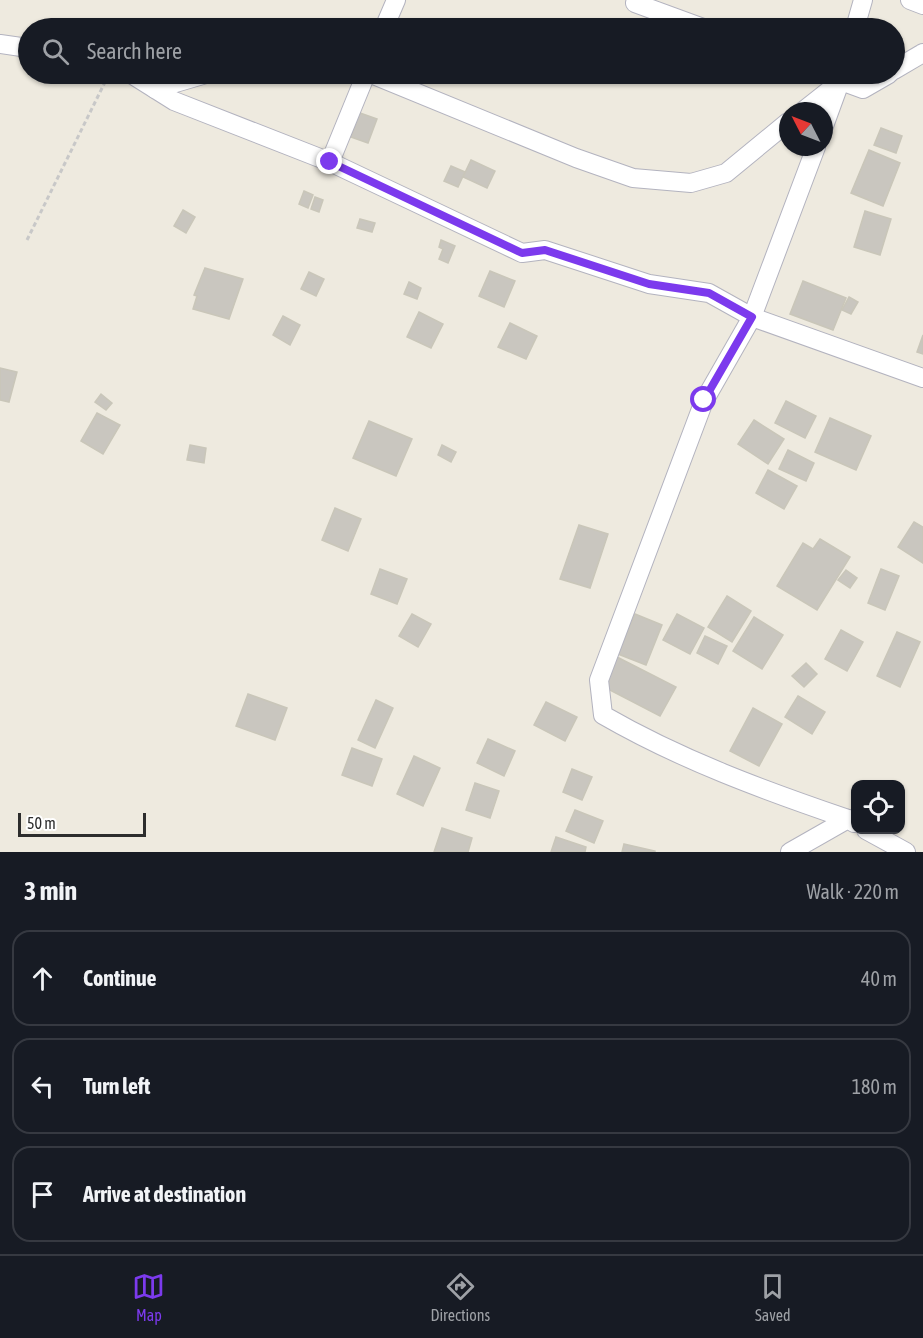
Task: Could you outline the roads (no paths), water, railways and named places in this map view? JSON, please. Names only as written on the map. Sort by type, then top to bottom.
[{"type":"street","points":[[388,18],[396,0]]},
{"type":"street","points":[[636,0],[634,3],[675,18]]},
{"type":"street","points":[[858,18],[863,0]]},
{"type":"street","points":[[910,0],[923,5]]},
{"type":"street","points":[[0,44],[18,47]]},
{"type":"street","points":[[905,64],[923,53]]},
{"type":"street","points":[[147,84],[174,101],[330,162],[522,253],[545,250],[649,284],[709,293],[752,317],[923,378]]},
{"type":"street","points":[[155,89],[172,84]]},
{"type":"street","points":[[330,162],[362,84]]},
{"type":"street","points":[[395,84],[576,158],[633,178],[691,183],[726,173],[779,130]]},
{"type":"street","points":[[813,102],[834,84]]},
{"type":"street","points":[[833,102],[839,84]]},
{"type":"street","points":[[854,84],[863,89],[872,84]]},
{"type":"street","points":[[813,156],[752,317],[704,400],[599,680],[603,715],[653,744],[732,779],[851,822]]},
{"type":"street","points":[[790,852],[851,822]]},
{"type":"street","points":[[873,834],[906,852]]}]
